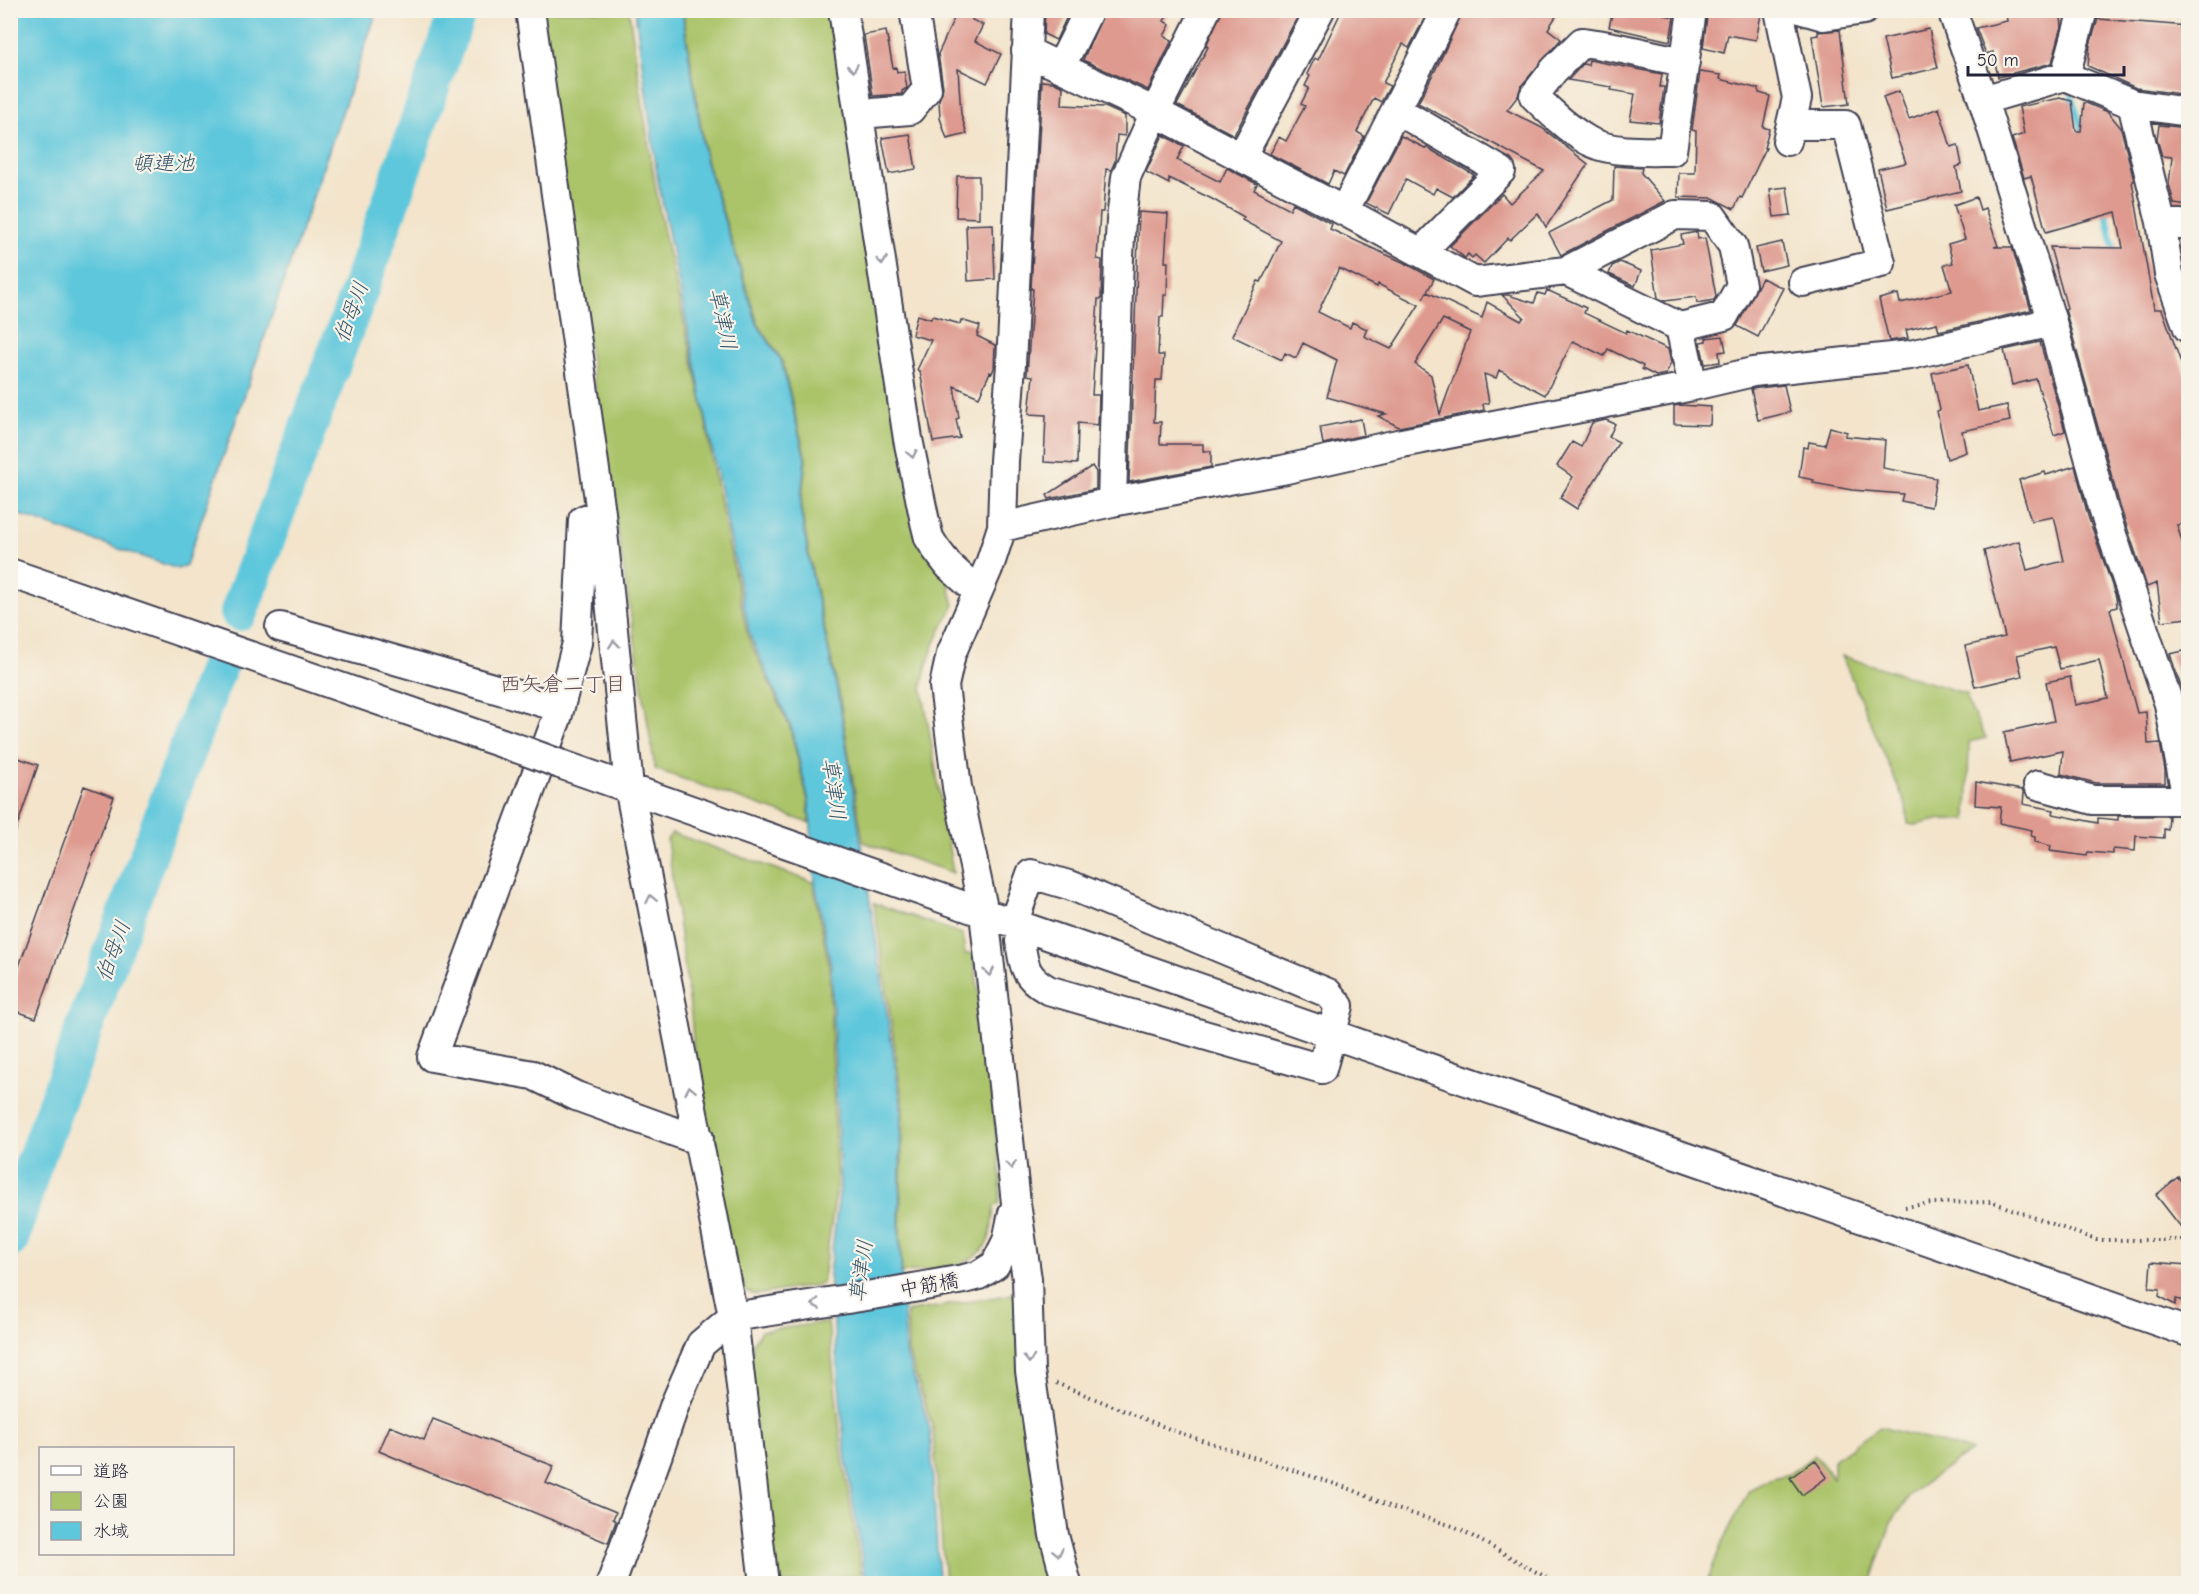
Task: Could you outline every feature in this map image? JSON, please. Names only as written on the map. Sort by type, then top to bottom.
[{"type":"street","points":[[519,10],[585,486],[592,516],[577,643],[553,729],[432,1057],[533,1075],[576,1096],[694,1138]]},
{"type":"street","points":[[530,10],[592,516],[629,787],[694,1138],[743,1316],[757,1573]]},
{"type":"street","points":[[843,10],[909,439],[925,522],[929,538],[936,549],[949,566],[977,591]]},
{"type":"street","points":[[860,114],[910,110],[927,89],[914,10]]},
{"type":"street","points":[[1029,10],[1002,527],[990,564],[951,654],[944,686],[957,787],[984,913],[1016,1203],[1027,1279],[1030,1371],[1038,1438],[1054,1535],[1067,1584]]},
{"type":"street","points":[[1061,66],[1089,10]]},
{"type":"street","points":[[1112,502],[1121,220],[1126,177],[1155,112],[1206,10]]},
{"type":"street","points":[[1242,156],[1320,10]]},
{"type":"street","points":[[1344,211],[1447,10]]},
{"type":"street","points":[[1685,62],[1609,45],[1582,42],[1554,70],[1533,96],[1558,119],[1593,143],[1629,151],[1672,152],[1685,62],[1692,10]]},
{"type":"street","points":[[1779,10],[1797,98],[1789,133],[1846,125],[1881,263],[1803,282]]},
{"type":"street","points":[[1803,10],[1824,16],[1864,10]]},
{"type":"street","points":[[2066,76],[2083,10]]},
{"type":"street","points":[[1954,11],[2052,321],[2104,512],[2169,704],[2188,803],[2093,800],[2038,784]]},
{"type":"street","points":[[1026,51],[1061,66],[1242,156],[1474,282],[1566,271],[1675,215],[1712,216],[1733,246],[1741,285],[1724,316],[1680,327],[1566,271]]},
{"type":"street","points":[[1983,100],[2066,76],[2132,104],[2188,112]]},
{"type":"street","points":[[2132,104],[2161,222],[2169,274],[2188,328]]},
{"type":"street","points":[[1397,110],[1501,171],[1421,252]]},
{"type":"street","points":[[2161,222],[2188,225]]},
{"type":"street","points":[[1002,527],[1112,502],[1282,470],[1402,443],[1693,386],[1753,372],[1910,354],[2052,321]]},
{"type":"street","points":[[1680,327],[1693,386]]},
{"type":"street","points":[[10,573],[2188,1332]]},
{"type":"street","points":[[280,627],[559,707]]},
{"type":"street","points":[[1018,910],[1031,874],[1072,886],[1328,993],[1339,1006],[1322,1069],[1048,990],[1035,983],[1025,970],[1020,941]]},
{"type":"street","name":"中筋橋","points":[[743,1316],[979,1275],[995,1264],[1007,1240],[1016,1203]]},
{"type":"street","points":[[610,1584],[675,1404],[701,1344],[743,1316]]},
{"type":"street","points":[[722,1386],[737,1517],[757,1573]]},
{"type":"path","points":[[1900,1207],[1932,1203],[1992,1202],[2096,1240],[2188,1240]]},
{"type":"path","points":[[1054,1383],[1177,1432],[1353,1490],[1394,1508],[1456,1527],[1558,1584]]},
{"type":"green space","points":[[536,11],[629,11],[660,214],[704,411],[714,473],[748,637],[790,728],[808,801],[809,823],[655,769]]},
{"type":"green space","points":[[683,11],[832,11],[855,151],[953,581],[949,586],[954,605],[934,644],[922,687],[953,873],[863,842],[840,699],[812,571],[801,508],[806,459],[782,360],[758,324],[706,159]]},
{"type":"green space","points":[[1842,656],[1967,694],[1967,701],[1986,738],[1969,742],[1967,820],[1942,819],[1915,825],[1908,824],[1906,805]]},
{"type":"green space","points":[[672,833],[813,882],[829,966],[837,1186],[822,1284],[755,1295],[745,1291],[742,1279],[736,1279],[694,1053],[691,1014],[667,840]]},
{"type":"green space","points":[[874,903],[962,934],[965,954],[973,953],[992,1090],[1001,1179],[999,1205],[994,1206],[989,1239],[974,1257],[952,1266],[902,1273],[900,1232],[903,1105]]},
{"type":"green space","points":[[1013,1294],[1017,1299],[1057,1583],[945,1583],[933,1428],[908,1352],[907,1312]]},
{"type":"green space","points":[[828,1322],[843,1460],[863,1583],[773,1583],[747,1352],[753,1352],[752,1344],[761,1331]]},
{"type":"green space","points":[[1880,1427],[1971,1451],[1912,1493],[1891,1523],[1871,1583],[1706,1584],[1720,1548],[1749,1490],[1770,1479],[1789,1474],[1815,1455],[1833,1478],[1833,1460]]},
{"type":"water","name":"頓連池","points":[[11,10],[377,11],[186,565],[178,569],[11,512]]},
{"type":"water","name":"草津川","points":[[635,11],[682,11],[705,159],[757,324],[781,360],[805,459],[800,508],[811,571],[839,699],[901,1104],[899,1232],[906,1353],[930,1429],[939,1583],[866,1583],[846,1460],[829,1274],[840,1187],[831,966],[815,882],[809,801],[791,727],[750,636],[658,181]]},
{"type":"building","points":[[958,10],[977,10],[972,20],[983,25],[975,41],[1001,54],[987,83],[958,69],[961,114],[967,134],[947,139],[940,118],[939,100],[943,87],[938,54]]},
{"type":"building","points":[[1045,10],[1070,10],[1056,40],[1044,34]]},
{"type":"building","points":[[1105,10],[1170,10],[1164,21],[1170,25],[1164,36],[1172,40],[1148,90],[1083,60]]},
{"type":"building","points":[[1222,10],[1288,10],[1298,16],[1234,135],[1177,105],[1208,47],[1206,46]]},
{"type":"building","points":[[1342,10],[1422,10],[1427,13],[1409,48],[1403,44],[1383,83],[1390,86],[1381,102],[1374,98],[1357,132],[1364,136],[1344,176],[1334,171],[1328,184],[1270,154],[1279,137],[1286,141],[1305,106],[1301,104],[1309,88],[1305,86],[1310,76],[1307,74],[1315,58],[1318,60]]},
{"type":"building","points":[[1463,10],[1560,10],[1548,29],[1561,39],[1521,86],[1518,96],[1507,110],[1542,128],[1588,164],[1546,227],[1538,213],[1510,240],[1508,238],[1484,263],[1475,255],[1472,258],[1468,254],[1465,258],[1450,246],[1502,194],[1510,203],[1544,171],[1418,103]]},
{"type":"building","points":[[1613,10],[1665,10],[1664,15],[1674,17],[1670,41],[1609,27]]},
{"type":"building","points":[[1708,10],[1732,10],[1761,15],[1756,40],[1728,35],[1724,53],[1703,48]]},
{"type":"building","points":[[2006,10],[2060,10],[2062,26],[2052,63],[1998,77],[1993,52],[1986,54],[1976,28],[2007,21]]},
{"type":"building","points":[[2098,19],[2188,26],[2188,95],[2136,88],[2088,66],[2090,45]]},
{"type":"building","points":[[1929,29],[1938,68],[1892,78],[1883,39]]},
{"type":"building","points":[[1840,30],[1849,104],[1823,107],[1812,36],[1818,35],[1818,32]]},
{"type":"building","points":[[886,31],[893,68],[896,67],[897,72],[904,71],[907,88],[902,91],[902,94],[873,96],[864,35]]},
{"type":"building","points":[[1589,60],[1662,74],[1660,87],[1664,87],[1659,123],[1630,120],[1635,94],[1611,90],[1612,87],[1568,80],[1583,64],[1588,65]]},
{"type":"building","points":[[1700,72],[1721,75],[1720,79],[1759,89],[1759,93],[1770,96],[1763,127],[1769,129],[1764,148],[1766,148],[1742,198],[1740,197],[1734,209],[1713,198],[1678,197],[1679,173],[1695,173],[1696,131],[1692,130]]},
{"type":"building","points":[[1042,81],[1053,82],[1063,87],[1062,105],[1105,107],[1125,116],[1125,136],[1117,135],[1115,161],[1111,170],[1106,169],[1103,212],[1100,212],[1097,259],[1102,260],[1101,299],[1098,299],[1092,395],[1099,395],[1098,425],[1078,423],[1077,464],[1044,462],[1046,415],[1029,414],[1033,376],[1027,375]]},
{"type":"building","points":[[1899,91],[1909,119],[1939,108],[1951,147],[1958,145],[1962,165],[1956,167],[1961,191],[1887,209],[1878,169],[1906,163],[1883,97]]},
{"type":"building","points":[[2060,98],[2072,101],[2076,131],[2081,131],[2084,103],[2108,112],[2121,128],[2134,181],[2132,181],[2154,309],[2162,309],[2188,383],[2188,522],[2177,525],[2188,562],[2188,618],[2162,621],[2157,583],[2147,587],[2120,506],[2050,247],[2123,248],[2116,212],[2046,232],[2031,176],[2024,178],[2012,138],[2024,134],[2019,107]]},
{"type":"building","points":[[2159,125],[2188,128],[2188,206],[2174,204],[2169,184],[2172,157],[2162,156],[2157,139]]},
{"type":"building","points":[[910,134],[916,169],[889,174],[882,138]]},
{"type":"building","points":[[1163,135],[1184,146],[1177,160],[1220,182],[1227,168],[1257,184],[1254,190],[1290,209],[1293,203],[1332,224],[1330,229],[1407,264],[1434,279],[1423,299],[1427,292],[1482,318],[1487,302],[1521,321],[1524,317],[1502,295],[1534,303],[1538,293],[1545,295],[1547,290],[1586,308],[1584,313],[1626,333],[1627,330],[1668,349],[1671,363],[1666,374],[1656,376],[1642,369],[1643,366],[1608,349],[1604,356],[1573,341],[1545,395],[1499,370],[1496,378],[1484,374],[1489,403],[1483,404],[1484,410],[1399,427],[1378,416],[1386,414],[1327,397],[1337,360],[1303,343],[1296,358],[1285,353],[1282,360],[1232,336],[1258,281],[1261,282],[1281,241],[1242,220],[1244,217],[1212,199],[1169,178],[1169,184],[1146,172]],"holes":[[[1339,268],[1377,287],[1378,284],[1419,305],[1391,349],[1364,336],[1367,329],[1352,322],[1350,328],[1318,312]],[[1443,319],[1470,332],[1440,414],[1431,375],[1415,364]]]},
{"type":"building","points":[[1401,136],[1426,147],[1474,175],[1453,197],[1436,188],[1433,194],[1406,179],[1389,214],[1366,203]]},
{"type":"building","points":[[1614,166],[1642,168],[1641,173],[1665,201],[1561,255],[1549,233],[1613,200]]},
{"type":"building","points":[[957,176],[979,176],[979,218],[956,217]]},
{"type":"building","points":[[1787,187],[1791,215],[1774,217],[1770,189]]},
{"type":"building","points":[[1976,197],[1980,210],[1985,208],[1998,246],[1994,247],[2012,247],[2031,310],[1939,331],[1937,323],[1906,330],[1908,338],[1889,341],[1879,299],[1898,294],[1900,303],[1952,291],[1944,265],[1953,263],[1948,244],[1965,239],[1954,205]]},
{"type":"building","points":[[1139,212],[1168,214],[1165,262],[1168,262],[1167,295],[1164,295],[1163,317],[1160,317],[1158,355],[1164,355],[1162,380],[1156,380],[1154,422],[1161,422],[1160,444],[1203,444],[1203,451],[1211,451],[1211,467],[1129,482]]},
{"type":"building","points":[[993,224],[995,279],[968,281],[966,225]]},
{"type":"building","points":[[1697,232],[1698,239],[1705,238],[1716,296],[1714,300],[1697,303],[1696,297],[1665,301],[1658,298],[1651,250],[1683,244],[1681,235]]},
{"type":"building","points":[[1782,242],[1787,265],[1761,271],[1756,248]]},
{"type":"building","points":[[1620,262],[1641,271],[1635,286],[1609,274],[1612,266]]},
{"type":"building","points":[[1762,278],[1783,288],[1758,337],[1737,326]]},
{"type":"building","points":[[917,315],[931,319],[932,316],[960,324],[961,320],[980,326],[977,336],[995,345],[994,368],[979,397],[954,386],[960,438],[933,442],[920,371],[917,370],[931,340],[912,335]]},
{"type":"building","points":[[1723,336],[1726,351],[1719,352],[1720,362],[1705,364],[1700,342],[1706,341],[1706,338]]},
{"type":"building","points":[[2040,342],[2065,431],[2054,435],[2036,379],[2012,385],[2004,350]]},
{"type":"building","points":[[1968,365],[1978,411],[2007,405],[2010,421],[1962,431],[1966,452],[1947,459],[1932,373]]},
{"type":"building","points":[[1784,385],[1790,412],[1758,420],[1751,389]]},
{"type":"building","points":[[1674,406],[1711,407],[1710,425],[1674,424]]},
{"type":"building","points":[[1361,419],[1364,435],[1323,444],[1320,427]]},
{"type":"building","points":[[1606,420],[1615,424],[1609,437],[1619,442],[1577,509],[1560,498],[1573,477],[1557,466],[1572,442],[1581,447],[1592,423]]},
{"type":"building","points":[[1830,427],[1847,432],[1845,436],[1885,440],[1883,468],[1936,478],[1931,507],[1901,501],[1903,494],[1852,490],[1813,483],[1814,480],[1799,477],[1803,447],[1808,448],[1809,442],[1825,445]]},
{"type":"building","points":[[1092,466],[1096,472],[1096,489],[1049,499],[1047,495]]},
{"type":"building","points":[[2075,466],[2088,516],[2116,597],[2117,607],[2110,609],[2137,713],[2146,712],[2148,744],[2160,743],[2165,783],[2096,783],[2061,774],[2063,751],[2010,762],[2004,732],[2054,721],[2046,682],[2070,677],[2075,705],[2108,698],[2099,660],[2060,669],[2054,647],[2017,655],[2022,676],[1975,687],[1965,646],[2005,637],[1984,551],[2019,541],[2027,570],[2064,561],[2055,520],[2053,517],[2031,521],[2019,480]]},
{"type":"building","points":[[2188,650],[2188,718],[2185,699],[2170,654]]},
{"type":"building","points":[[10,755],[38,765],[13,838],[10,837]]},
{"type":"building","points":[[1976,782],[2022,790],[2023,804],[2054,810],[2053,814],[2098,823],[2098,818],[2118,820],[2118,816],[2169,816],[2168,830],[2164,829],[2164,838],[2136,836],[2135,851],[2113,849],[2113,854],[2088,852],[2087,856],[2050,851],[2051,846],[2035,842],[2035,837],[2031,836],[2032,830],[1999,823],[2001,807],[1975,805]]},
{"type":"building","points":[[84,786],[114,797],[36,1018],[10,1009],[10,991]]},
{"type":"building","points":[[2178,1177],[2188,1190],[2188,1236],[2156,1195]]},
{"type":"building","points":[[2151,1262],[2188,1265],[2188,1302],[2176,1299],[2175,1305],[2159,1296],[2160,1289],[2149,1288]]},
{"type":"building","points":[[433,1419],[554,1466],[546,1483],[616,1512],[613,1519],[616,1521],[608,1543],[379,1451],[390,1426],[424,1440]]},
{"type":"building","points":[[1815,1460],[1827,1477],[1802,1495],[1790,1478]]},
{"type":"waterway","name":"伯母川","points":[[239,612],[359,292],[458,10]]},
{"type":"waterway","points":[[2072,97],[2084,136]]},
{"type":"waterway","points":[[2105,209],[2115,255]]},
{"type":"waterway","name":"伯母川","points":[[10,1239],[32,1169],[219,664]]},
{"type":"district","name":"西矢倉二丁目","points":[[563,684]]}]
